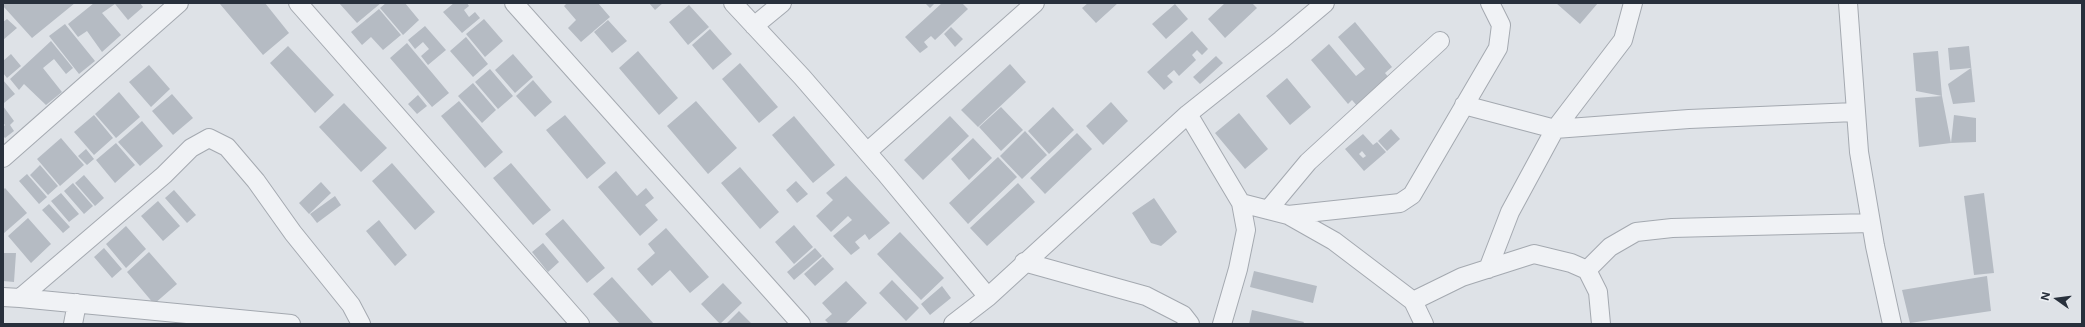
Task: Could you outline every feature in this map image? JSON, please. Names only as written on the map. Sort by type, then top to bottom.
[{"type":"street","points":[[3,158],[179,3]]},
{"type":"street","points":[[298,3],[580,324]]},
{"type":"street","points":[[514,3],[801,324]]},
{"type":"street","points":[[733,3],[867,152],[988,297]]},
{"type":"street","points":[[754,26],[782,3]]},
{"type":"street","points":[[867,152],[1035,3]]},
{"type":"street","points":[[953,324],[988,297],[1024,262],[1188,114],[1281,40],[1324,3]]},
{"type":"street","points":[[1288,215],[1400,203],[1412,195],[1498,48],[1501,25],[1490,3]]},
{"type":"street","points":[[1488,269],[1510,212],[1555,129],[1623,40],[1632,3]]},
{"type":"street","points":[[1840,3],[1848,3],[1859,152],[1871,223],[1892,324]]},
{"type":"street","points":[[1268,210],[1308,162],[1440,41]]},
{"type":"street","points":[[1464,105],[1555,129],[1689,119],[1855,112]]},
{"type":"street","points":[[1188,114],[1241,203],[1246,230],[1238,269],[1222,324]]},
{"type":"street","points":[[12,297],[164,175],[191,148],[209,138],[227,147],[256,181],[293,234],[352,305],[361,324]]},
{"type":"street","points":[[1241,203],[1288,215],[1334,241],[1413,301],[1424,324]]},
{"type":"street","points":[[1587,270],[1610,247],[1636,232],[1672,228],[1871,223]]},
{"type":"street","points":[[1413,301],[1462,277],[1534,254],[1572,263],[1587,270],[1598,292],[1601,324]]},
{"type":"street","points":[[1024,262],[1146,296],[1183,315],[1190,324]]},
{"type":"street","points":[[12,297],[281,324]]},
{"type":"street","points":[[74,324],[77,303]]},
{"type":"building","points":[[3,3],[75,3],[32,38],[3,6]]},
{"type":"building","points":[[94,3],[140,3],[143,7],[128,20],[115,4],[102,13],[121,35],[102,52],[87,31],[78,37],[68,24]]},
{"type":"building","points":[[265,3],[289,33],[263,55],[220,4]]},
{"type":"building","points":[[339,3],[381,3],[357,23]]},
{"type":"building","points":[[386,3],[405,3],[419,20],[403,35],[380,8]]},
{"type":"building","points":[[454,3],[467,3],[469,6],[464,10],[469,17],[475,12],[480,18],[462,33],[443,12]]},
{"type":"building","points":[[567,3],[598,3],[610,17],[581,42],[568,28],[576,20],[564,6]]},
{"type":"building","points":[[649,3],[663,3],[655,10]]},
{"type":"building","points":[[925,3],[935,3],[930,8]]},
{"type":"building","points":[[942,3],[962,3],[968,9],[935,40],[931,36],[924,42],[928,47],[920,53],[905,37]]},
{"type":"building","points":[[1088,3],[1118,3],[1096,23],[1082,8]]},
{"type":"building","points":[[1225,3],[1252,3],[1257,8],[1225,38],[1208,19]]},
{"type":"building","points":[[1556,3],[1598,3],[1580,24]]},
{"type":"building","points":[[1175,4],[1188,19],[1166,39],[1152,24]]},
{"type":"building","points":[[689,5],[709,27],[688,45],[669,22]]},
{"type":"building","points":[[379,9],[401,35],[383,50],[371,37],[362,45],[351,32]]},
{"type":"building","points":[[7,19],[17,28],[3,40],[3,22]]},
{"type":"building","points":[[484,19],[503,41],[485,57],[466,34]]},
{"type":"building","points":[[608,20],[627,41],[612,53],[594,32]]},
{"type":"building","points":[[1355,22],[1392,67],[1385,73],[1390,79],[1358,107],[1352,100],[1348,104],[1311,60],[1329,44],[1356,76],[1365,69],[1338,37]]},
{"type":"building","points":[[65,24],[95,61],[79,74],[49,36]]},
{"type":"building","points":[[425,26],[446,50],[428,65],[421,56],[429,49],[423,42],[415,49],[408,40]]},
{"type":"building","points":[[951,27],[963,39],[955,47],[944,34]]},
{"type":"building","points":[[710,29],[732,54],[713,70],[692,45]]},
{"type":"building","points":[[1192,31],[1208,49],[1202,55],[1197,50],[1192,55],[1196,60],[1179,76],[1174,70],[1167,76],[1173,82],[1164,90],[1147,72]]},
{"type":"building","points":[[466,37],[488,64],[473,77],[450,51]]},
{"type":"building","points":[[51,41],[73,68],[66,74],[54,59],[43,68],[62,92],[46,105],[24,84],[19,90],[10,79]]},
{"type":"building","points":[[407,43],[449,93],[432,107],[390,58]]},
{"type":"building","points":[[288,46],[334,95],[315,113],[270,63]]},
{"type":"building","points":[[1969,46],[1975,102],[1953,104],[1948,84],[1971,68],[1950,70],[1948,48]]},
{"type":"building","points":[[638,51],[678,98],[659,115],[619,68]]},
{"type":"building","points":[[1938,51],[1942,96],[1916,91],[1913,53]]},
{"type":"building","points":[[11,54],[21,66],[7,78],[3,73],[3,61]]},
{"type":"building","points":[[513,54],[533,77],[515,93],[495,70]]},
{"type":"building","points":[[1216,56],[1223,63],[1200,84],[1193,77]]},
{"type":"building","points":[[740,63],[778,107],[759,123],[722,79]]},
{"type":"building","points":[[1010,64],[1026,82],[978,127],[961,110]]},
{"type":"building","points":[[149,65],[170,89],[151,107],[129,82]]},
{"type":"building","points":[[490,69],[513,96],[498,109],[475,82]]},
{"type":"building","points":[[1287,78],[1311,107],[1290,125],[1266,96]]},
{"type":"building","points":[[3,80],[15,94],[4,103],[3,102]]},
{"type":"building","points":[[533,80],[552,102],[535,117],[516,96]]},
{"type":"building","points":[[473,83],[496,110],[482,123],[458,96]]},
{"type":"building","points":[[119,92],[140,117],[116,138],[95,114]]},
{"type":"building","points":[[172,94],[193,118],[173,135],[152,111]]},
{"type":"building","points":[[418,95],[427,106],[417,114],[408,104]]},
{"type":"building","points":[[1942,96],[1951,143],[1919,147],[1915,98]]},
{"type":"building","points":[[459,101],[503,152],[485,168],[441,116]]},
{"type":"building","points":[[696,101],[737,148],[708,174],[667,126]]},
{"type":"building","points":[[1111,102],[1128,121],[1103,145],[1086,126]]},
{"type":"building","points":[[344,103],[387,148],[361,172],[319,127]]},
{"type":"building","points":[[3,106],[14,121],[10,125],[14,131],[5,138],[3,136],[3,127],[5,125],[3,123]]},
{"type":"building","points":[[1001,107],[1023,130],[1001,151],[979,127]]},
{"type":"building","points":[[1053,107],[1074,130],[1049,154],[1028,131]]},
{"type":"building","points":[[1239,113],[1268,149],[1245,169],[1215,133]]},
{"type":"building","points":[[94,115],[113,138],[94,155],[74,132]]},
{"type":"building","points":[[565,115],[606,163],[587,179],[546,130]]},
{"type":"building","points":[[1954,115],[1976,118],[1976,142],[1951,143]]},
{"type":"building","points":[[794,116],[835,165],[813,183],[772,135]]},
{"type":"building","points":[[950,116],[969,136],[923,180],[904,160]]},
{"type":"building","points":[[142,121],[163,146],[140,166],[118,142]]},
{"type":"building","points":[[1391,129],[1400,139],[1387,151],[1378,141]]},
{"type":"building","points":[[1025,131],[1047,155],[1022,179],[1000,156]]},
{"type":"building","points":[[1077,133],[1092,149],[1045,194],[1030,178]]},
{"type":"building","points":[[1363,134],[1373,145],[1377,142],[1386,152],[1364,171],[1345,149]],"holes":[[[1362,151],[1366,156],[1363,158],[1359,154]]]},
{"type":"building","points":[[61,138],[84,165],[60,186],[37,159]]},
{"type":"building","points":[[973,138],[992,158],[969,180],[951,159]]},
{"type":"building","points":[[116,143],[135,165],[115,183],[96,160]]},
{"type":"building","points":[[86,149],[94,159],[87,165],[78,156]]},
{"type":"building","points":[[998,157],[1017,177],[968,224],[949,203]]},
{"type":"building","points":[[392,163],[435,212],[415,230],[372,181]]},
{"type":"building","points":[[511,163],[551,210],[533,225],[493,178]]},
{"type":"building","points":[[40,165],[58,186],[48,195],[30,175]]},
{"type":"building","points":[[740,167],[779,212],[760,229],[721,183]]},
{"type":"building","points":[[616,171],[637,196],[646,188],[654,198],[645,205],[658,220],[640,236],[598,187]]},
{"type":"building","points":[[27,174],[47,197],[39,204],[19,181]]},
{"type":"building","points":[[84,175],[104,198],[95,206],[75,183]]},
{"type":"building","points":[[846,176],[890,223],[869,240],[865,234],[855,242],[860,248],[851,255],[833,236],[852,220],[848,216],[831,232],[816,216],[833,200],[826,193]]},
{"type":"building","points":[[796,181],[808,194],[797,203],[786,190]]},
{"type":"building","points":[[321,182],[331,193],[309,214],[299,203]]},
{"type":"building","points":[[73,183],[93,206],[84,214],[64,191]]},
{"type":"building","points":[[1018,183],[1035,202],[987,246],[970,228]]},
{"type":"building","points":[[5,188],[27,213],[3,234],[3,190]]},
{"type":"building","points":[[174,190],[196,215],[187,223],[165,198]]},
{"type":"building","points":[[61,193],[79,214],[69,222],[51,201]]},
{"type":"building","points":[[1984,193],[1994,273],[1974,275],[1964,196]]},
{"type":"building","points":[[335,196],[341,205],[317,223],[310,214]]},
{"type":"building","points":[[1154,198],[1177,232],[1161,246],[1151,243],[1132,213]]},
{"type":"building","points":[[158,201],[180,226],[163,241],[141,216]]},
{"type":"building","points":[[49,204],[70,227],[63,233],[42,210]]},
{"type":"building","points":[[28,218],[51,244],[31,263],[8,236]]},
{"type":"building","points":[[563,219],[605,268],[587,283],[545,234]]},
{"type":"building","points":[[379,220],[407,255],[395,266],[366,231]]},
{"type":"building","points":[[794,225],[813,247],[794,264],[775,242]]},
{"type":"building","points":[[126,226],[146,249],[126,268],[106,244]]},
{"type":"building","points":[[666,228],[709,277],[690,293],[670,270],[652,286],[637,269],[655,253],[648,244]]},
{"type":"building","points":[[900,232],[944,278],[921,300],[877,254]]},
{"type":"building","points":[[543,243],[559,262],[548,272],[532,252]]},
{"type":"building","points":[[104,248],[122,269],[112,278],[94,257]]},
{"type":"building","points":[[815,248],[822,256],[794,280],[787,272]]},
{"type":"building","points":[[149,252],[177,284],[154,304],[127,272]]},
{"type":"building","points":[[3,253],[16,253],[14,282],[3,281]]},
{"type":"building","points":[[823,257],[834,269],[815,286],[804,274]]},
{"type":"building","points":[[1254,271],[1317,286],[1313,303],[1250,287]]},
{"type":"building","points":[[1987,276],[1991,311],[1910,323],[1902,290]]},
{"type":"building","points":[[612,277],[654,324],[620,324],[593,294]]},
{"type":"building","points":[[892,280],[919,308],[906,321],[879,293]]},
{"type":"building","points":[[846,281],[867,303],[845,324],[829,324],[825,320],[832,314],[822,303]]},
{"type":"building","points":[[723,283],[742,303],[720,324],[701,304]]},
{"type":"building","points":[[942,286],[951,298],[930,315],[921,304]]},
{"type":"building","points":[[1252,310],[1304,322],[1303,324],[1249,324]]},
{"type":"building","points":[[739,311],[752,324],[726,324]]}]
